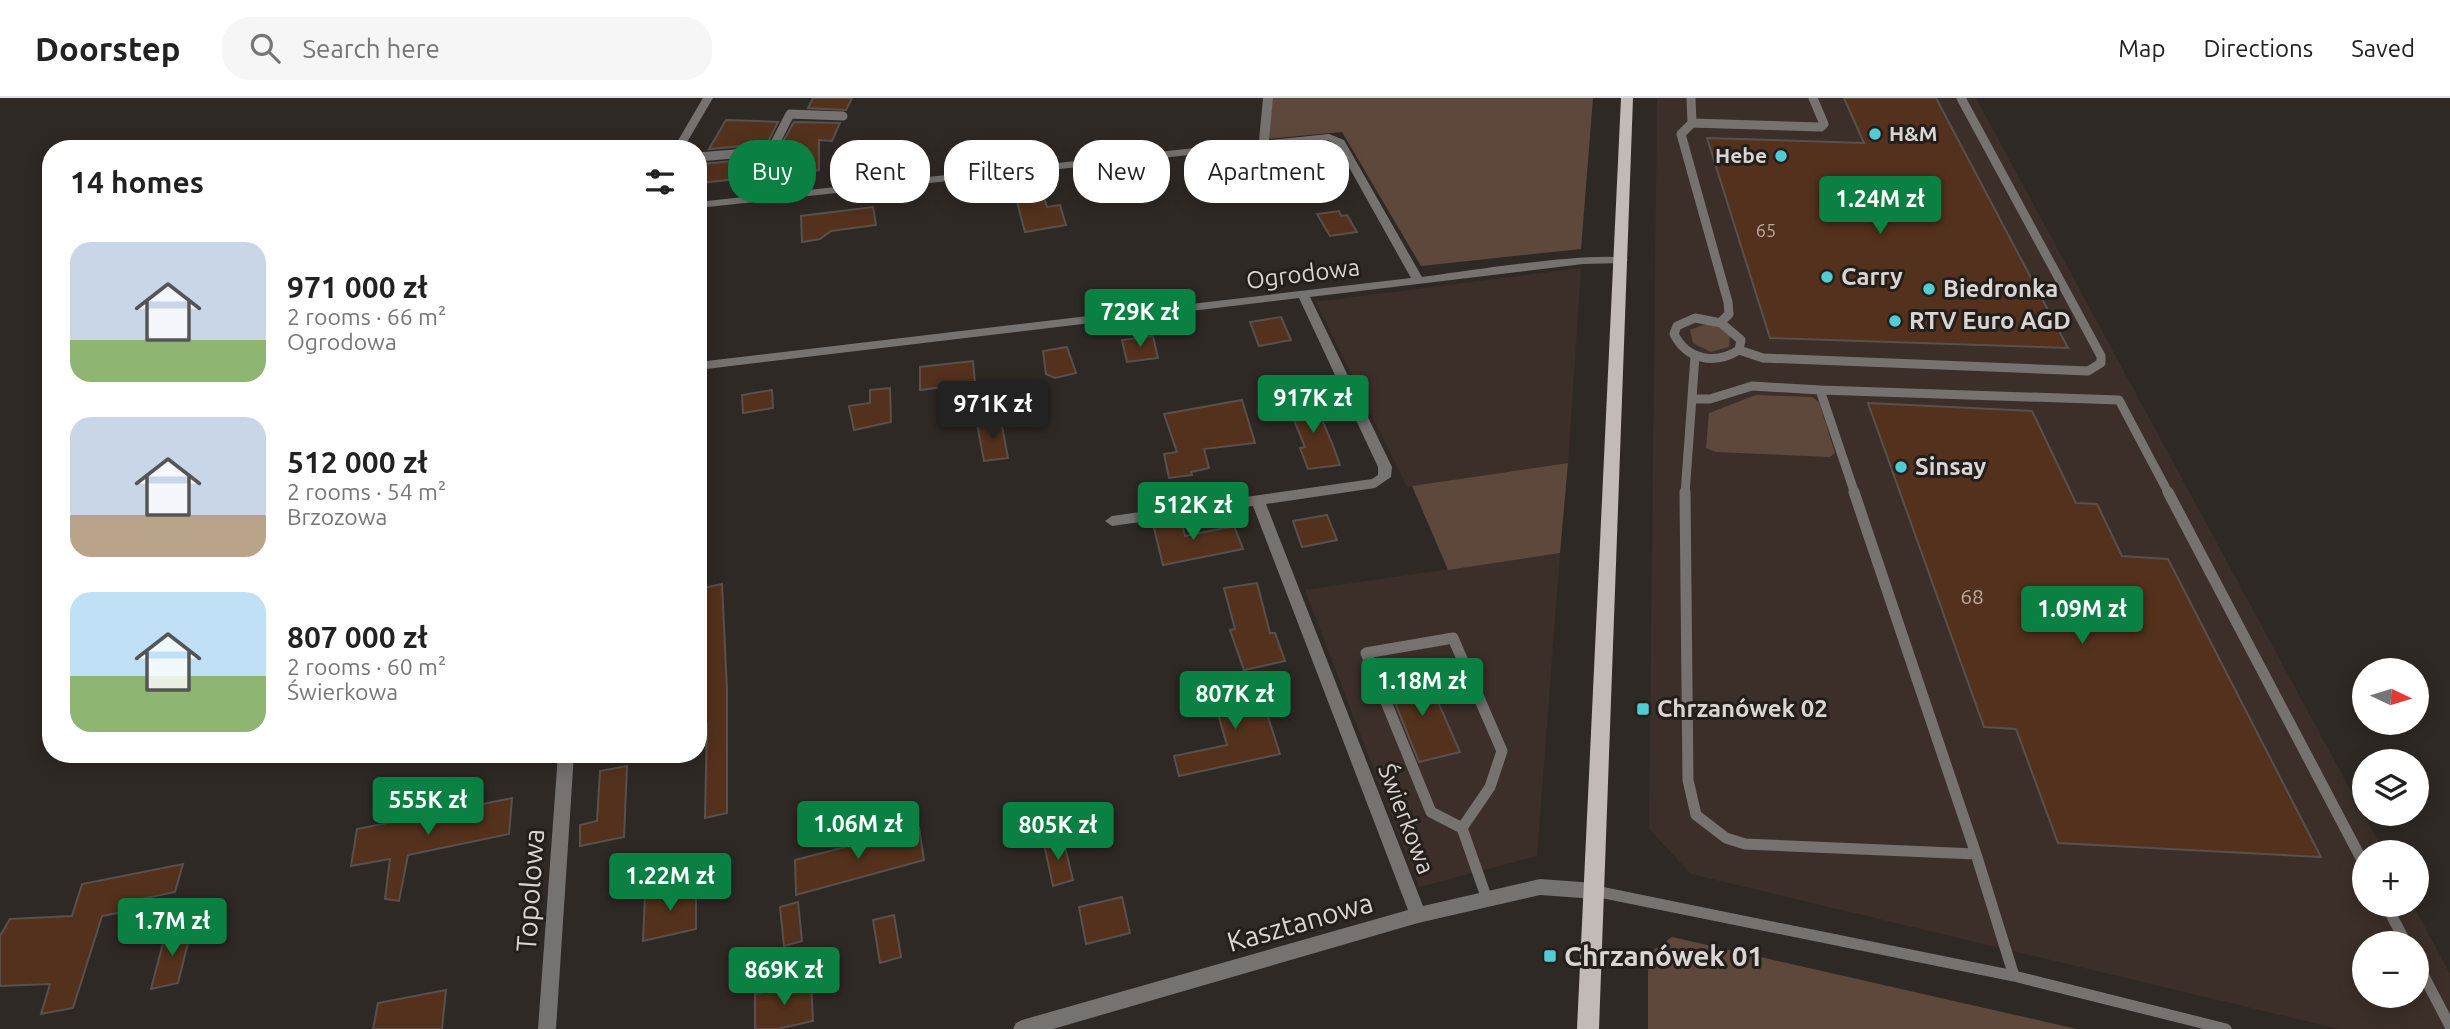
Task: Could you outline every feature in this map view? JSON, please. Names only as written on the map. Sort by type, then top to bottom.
[{"type":"main road","points":[[1588,1029],[1627,98]]},
{"type":"street","points":[[683,140],[708,98]]},
{"type":"street","points":[[1264,140],[1268,98]]},
{"type":"street","points":[[1301,140],[1329,137],[1336,140]]},
{"type":"street","points":[[707,204],[1184,153]]},
{"type":"street","points":[[1349,158],[1419,282]]},
{"type":"street","name":"Ogrodowa","points":[[707,365],[1584,261],[1622,260]]},
{"type":"street","points":[[1112,520],[1375,483],[1384,477],[1385,467],[1303,295]]},
{"type":"street","name":"Świerkowa","points":[[1257,499],[1418,915]]},
{"type":"street","name":"Topolowa","points":[[547,1029],[565,763]]},
{"type":"street","name":"Kasztanowa","points":[[1022,1029],[1418,915],[1540,887],[1595,891]]},
{"type":"lane","points":[[1692,98],[1692,123],[1681,134],[1728,302],[1729,314],[1721,322]]},
{"type":"lane","points":[[1692,123],[1821,127],[1824,124],[1813,98]]},
{"type":"lane","points":[[1739,350],[1741,340],[1734,330],[1721,322],[1695,318],[1677,326],[1674,334],[1677,342],[1695,356],[1721,359],[1739,350],[1763,358],[2088,371],[2101,363],[2101,356],[1961,98]]},
{"type":"lane","points":[[707,156],[771,150],[790,114],[843,116]]},
{"type":"lane","points":[[1695,356],[1685,498],[1688,780],[1696,815],[1726,838],[1745,844],[1976,854]]},
{"type":"lane","points":[[1692,399],[1710,399],[1752,386],[2119,400],[2352,841]]},
{"type":"lane","points":[[1820,390],[2014,975]]},
{"type":"lane","points":[[1462,828],[1490,787],[1502,751],[1453,638],[1366,653],[1431,812],[1462,828],[1487,899]]},
{"type":"lane","points":[[1595,891],[2014,975],[2226,1029]]},
{"type":"lane","points":[[2429,986],[2450,1026]]},
{"type":"shaded area","points":[[1273,98],[1593,98],[1581,249],[1421,266],[1342,132],[1268,139]]},
{"type":"shaded area","points":[[1657,98],[1976,98],[2352,793],[2352,826],[2370,826],[2378,840],[2352,840],[2352,917],[2419,917],[2427,931],[2352,931],[2352,1008],[2429,1008],[2429,935],[2450,974],[2450,1029],[2339,1029],[1691,874],[1649,829]]},
{"type":"shaded area","points":[[1581,268],[1568,463],[1407,487],[1316,302]]},
{"type":"shaded area","points":[[1706,324],[1719,327],[1730,334],[1729,347],[1711,352],[1693,343],[1690,330]]},
{"type":"shaded area","points":[[1756,395],[1812,397],[1819,402],[1835,453],[1830,457],[1716,452],[1706,448],[1709,413]]},
{"type":"shaded area","points":[[1568,463],[1560,553],[1448,570],[1412,486]]},
{"type":"shaded area","points":[[1560,553],[1537,856],[1419,887],[1305,590]]},
{"type":"shaded area","points":[[1672,937],[2077,1029],[1648,1029],[1648,954]]},
{"type":"building","points":[[813,98],[852,98],[846,110],[808,108]]},
{"type":"building","points":[[1844,98],[1936,98],[2068,348],[1770,338],[1707,138],[1864,143]]},
{"type":"building","points":[[726,120],[778,122],[769,140],[728,140],[728,147],[709,149]]},
{"type":"building","points":[[794,122],[840,123],[832,140],[819,140],[819,170],[816,170],[816,140],[784,140]]},
{"type":"building","points":[[728,161],[728,180],[707,182],[707,164]]},
{"type":"building","points":[[1017,203],[1046,203],[1047,207],[1060,205],[1066,225],[1025,232]]},
{"type":"building","points":[[873,207],[876,225],[831,231],[820,239],[802,242],[801,216]]},
{"type":"building","points":[[1339,211],[1341,216],[1347,215],[1357,232],[1330,236],[1317,214]]},
{"type":"building","points":[[1281,317],[1291,340],[1259,346],[1250,322]]},
{"type":"building","points":[[1153,336],[1158,358],[1127,362],[1122,340]]},
{"type":"building","points":[[1067,347],[1076,373],[1055,378],[1046,374],[1043,351]]},
{"type":"building","points":[[973,361],[975,383],[920,390],[920,367]]},
{"type":"building","points":[[890,388],[891,422],[854,430],[849,406],[870,403],[870,390]]},
{"type":"building","points":[[772,390],[773,408],[743,413],[742,395]]},
{"type":"building","points":[[1313,399],[1340,465],[1308,469],[1300,448],[1305,447],[1287,403]]},
{"type":"building","points":[[1242,400],[1255,443],[1204,449],[1209,468],[1191,472],[1192,475],[1169,478],[1164,454],[1177,452],[1164,414]]},
{"type":"building","points":[[1868,403],[2032,411],[2076,503],[2097,504],[2122,556],[2168,559],[2321,857],[2058,843],[2016,729],[1984,727]]},
{"type":"building","points":[[1001,421],[1008,458],[984,461],[977,424]]},
{"type":"building","points":[[1327,515],[1337,540],[1302,547],[1293,521]]},
{"type":"building","points":[[1181,520],[1185,536],[1234,526],[1243,549],[1163,565],[1153,524]]},
{"type":"building","points":[[1257,583],[1270,633],[1275,633],[1285,661],[1244,670],[1230,630],[1235,629],[1224,588]]},
{"type":"building","points":[[722,584],[727,690],[727,813],[705,818],[707,763],[707,587]]},
{"type":"building","points":[[1408,673],[1411,682],[1428,679],[1460,752],[1419,762],[1385,678]]},
{"type":"building","points":[[1256,680],[1280,754],[1179,776],[1174,756],[1227,745],[1211,690]]},
{"type":"building","points":[[627,766],[624,837],[580,846],[580,825],[597,821],[600,771]]},
{"type":"building","points":[[512,798],[509,834],[408,855],[399,901],[385,899],[390,859],[351,866],[357,829]]},
{"type":"building","points":[[919,828],[924,860],[796,895],[795,860]]},
{"type":"building","points":[[1063,839],[1073,880],[1053,886],[1044,844]]},
{"type":"building","points":[[183,864],[175,892],[132,901],[128,911],[102,916],[73,1008],[41,1014],[50,984],[0,986],[0,936],[10,919],[72,916],[82,884]]},
{"type":"building","points":[[696,885],[696,929],[643,941],[645,896]]},
{"type":"building","points":[[1122,897],[1130,933],[1086,944],[1079,907]]},
{"type":"building","points":[[798,902],[802,941],[784,946],[780,907]]},
{"type":"building","points":[[894,915],[901,957],[880,963],[873,920]]},
{"type":"building","points":[[192,927],[178,983],[151,989],[166,932]]},
{"type":"building","points":[[811,982],[813,1021],[777,1029],[755,1029],[755,994]]},
{"type":"building","points":[[446,990],[442,1029],[373,1029],[378,1003]]},
{"type":"place","name":"H&M","points":[[1875,134]]},
{"type":"place","name":"Hebe","points":[[1781,156]]},
{"type":"place","name":"Carry","points":[[1827,277]]},
{"type":"place","name":"Biedronka","points":[[1929,289]]},
{"type":"place","name":"RTV Euro AGD","points":[[1895,321]]},
{"type":"place","name":"Sinsay","points":[[1901,467]]},
{"type":"place","name":"Chrzanówek 02","points":[[1643,709]]},
{"type":"place","name":"Chrzanówek 01","points":[[1550,956]]}]
